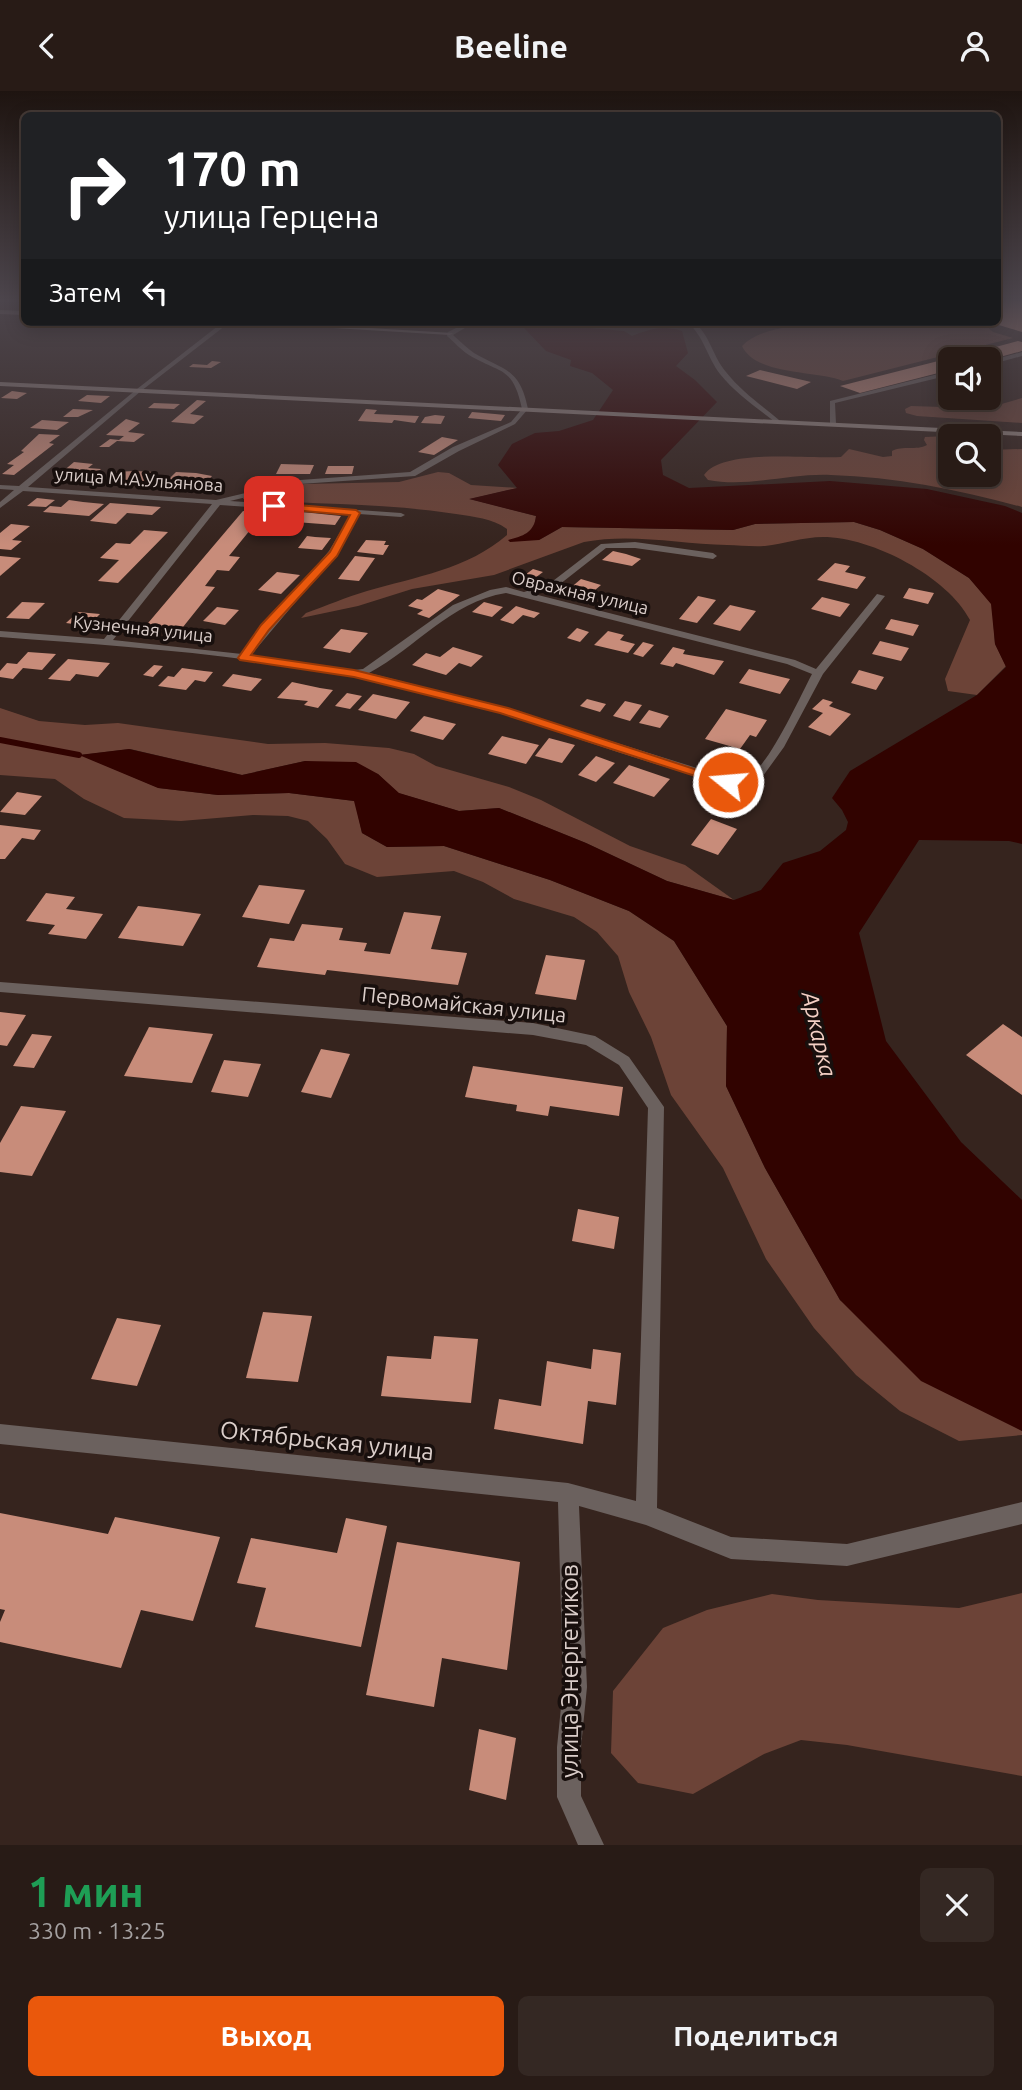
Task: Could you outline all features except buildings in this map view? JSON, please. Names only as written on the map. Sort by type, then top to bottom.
[{"type":"main road","points":[[0,384],[1022,434]]},
{"type":"street","points":[[0,506],[150,382]]},
{"type":"street","points":[[107,642],[219,501],[300,482],[412,474],[456,449],[513,423],[524,409],[518,382]]},
{"type":"street","points":[[731,382],[777,421]]},
{"type":"street","points":[[833,424],[830,399],[909,382]]},
{"type":"street","name":"улица М.А.Ульянова","points":[[0,487],[401,516]]},
{"type":"street","points":[[244,658],[265,627],[334,554],[356,513]]},
{"type":"street","points":[[523,593],[552,586],[604,546],[635,545],[713,556]]},
{"type":"street","name":"Овражная улица","points":[[354,674],[366,671],[474,597],[492,590],[523,593],[791,662],[818,673]]},
{"type":"street","points":[[818,673],[880,596]]},
{"type":"street","name":"Кузнечная улица","points":[[0,634],[107,642],[354,674],[504,711],[728,782],[744,781],[759,775],[778,747],[818,673]]},
{"type":"street","name":"Первомайская улица","points":[[0,987],[533,1029],[590,1040],[624,1061],[656,1107],[646,1514]]},
{"type":"street","name":"Октябрьская улица","points":[[0,1434],[568,1493],[646,1514],[731,1548],[847,1555],[1022,1513]]},
{"type":"street","name":"улица Энергетиков","points":[[568,1493],[575,1687],[569,1747],[569,1797],[591,1845]]},
{"type":"shaded area","points":[[1022,398],[1022,423],[917,416],[906,413],[905,409],[911,406],[938,407],[938,410],[1001,410],[1001,404]]},
{"type":"shaded area","points":[[938,436],[938,487],[1001,487],[1001,450],[1022,449],[1022,507],[951,490],[880,478],[816,475],[723,482],[708,480],[704,475],[729,461],[747,458],[841,457],[849,449],[883,457],[892,456],[892,451],[896,449],[927,445],[925,437]]},
{"type":"shaded area","points":[[438,472],[449,473],[471,485],[518,488],[470,499],[536,516],[535,525],[527,535],[539,540],[562,527],[733,530],[755,524],[854,522],[880,530],[923,549],[969,578],[992,604],[995,644],[1006,666],[977,695],[948,691],[945,679],[970,620],[959,604],[945,589],[907,562],[864,544],[823,537],[760,546],[638,539],[584,542],[494,575],[412,589],[358,606],[301,618],[306,613],[351,596],[458,564],[492,547],[507,535],[507,529],[483,519],[430,510],[243,499],[243,496],[304,484],[399,482]]},
{"type":"shaded area","points":[[0,708],[39,721],[85,725],[118,723],[268,744],[325,743],[389,748],[414,754],[436,766],[509,787],[541,800],[630,846],[685,865],[734,900],[667,881],[586,843],[499,808],[459,811],[398,793],[378,774],[305,761],[242,775],[130,749],[81,755],[159,788],[218,795],[289,793],[355,801],[362,833],[387,847],[444,846],[550,880],[629,911],[674,941],[727,1026],[726,1086],[765,1168],[840,1300],[1022,1431],[1022,1435],[959,1441],[900,1411],[856,1375],[814,1328],[766,1259],[723,1168],[671,1095],[651,1037],[629,992],[618,956],[597,932],[574,917],[514,899],[483,882],[454,871],[377,877],[345,864],[327,839],[308,821],[288,816],[253,815],[181,821],[124,818],[84,799],[55,779],[0,775]]},
{"type":"shaded area","points":[[1022,1593],[1022,1776],[847,1745],[801,1740],[764,1754],[693,1794],[638,1783],[611,1753],[613,1691],[663,1628],[707,1610],[772,1594],[818,1600],[959,1608]]},
{"type":"water","name":"Аркарка","points":[[603,382],[697,382],[717,402],[661,460],[663,475],[689,488],[830,481],[927,489],[1005,506],[1022,513],[1022,844],[1009,841],[919,840],[859,933],[886,1041],[961,1142],[1022,1200],[1022,1431],[921,1381],[840,1300],[765,1168],[726,1086],[727,1026],[674,941],[629,911],[550,880],[444,846],[387,847],[362,833],[354,801],[289,793],[218,795],[158,788],[79,755],[129,749],[242,775],[305,761],[356,762],[378,774],[399,793],[459,811],[499,808],[586,843],[667,881],[734,900],[761,890],[783,863],[820,851],[846,830],[848,822],[832,798],[850,771],[977,695],[1006,667],[995,644],[991,604],[969,578],[923,549],[854,522],[755,524],[733,530],[562,527],[539,540],[510,542],[508,540],[530,530],[536,516],[469,499],[517,488],[498,465],[512,444],[535,433],[559,431],[593,420],[613,390]]},
{"type":"waterway","points":[[0,740],[79,755]]},
{"type":"route","points":[[274,506],[356,513],[334,554],[265,627],[244,658],[354,674],[504,711],[728,782]]}]
